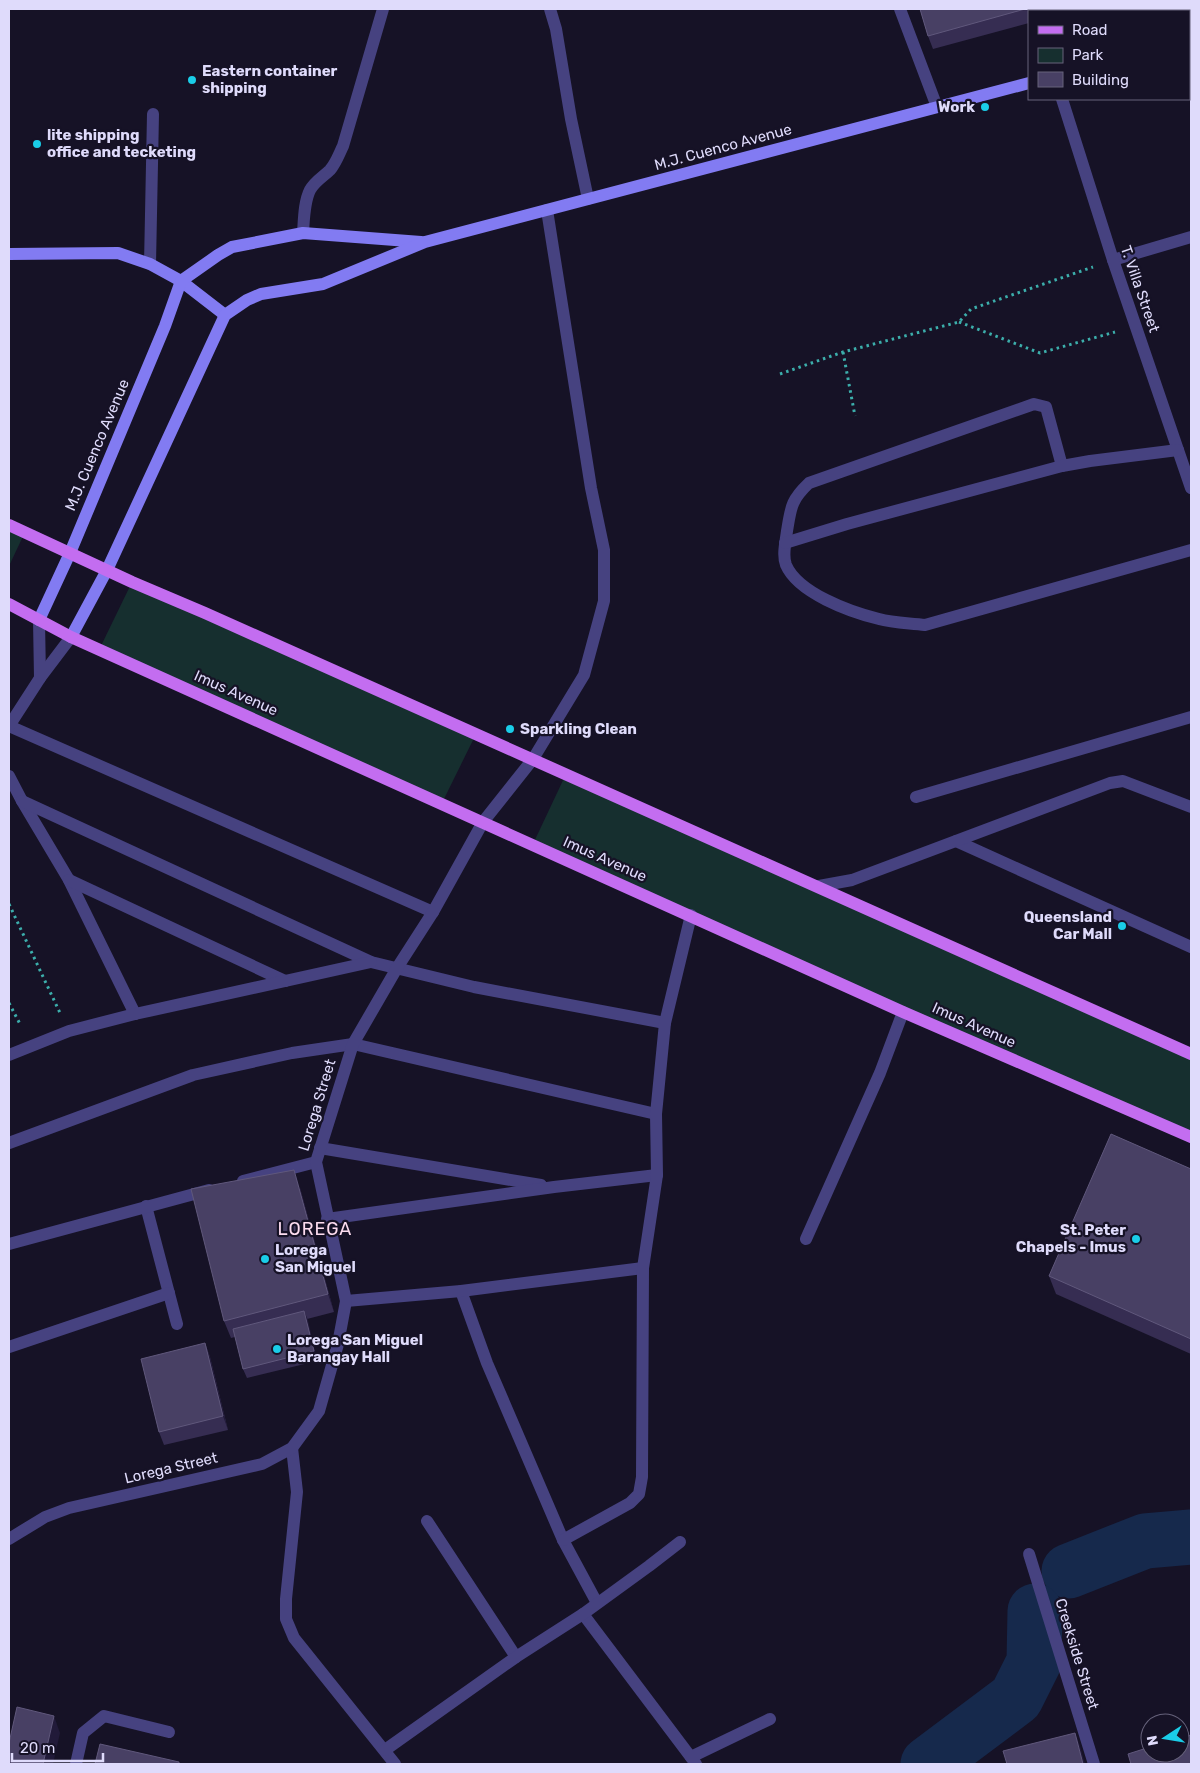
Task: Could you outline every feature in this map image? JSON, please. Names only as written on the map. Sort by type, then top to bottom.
[{"type":"main road","name":"M.J. Cuenco Avenue","points":[[225,315],[247,300],[260,294],[323,284],[425,242],[1028,83]]},
{"type":"main road","name":"M.J. Cuenco Avenue","points":[[39,620],[70,553],[165,326],[181,281],[232,247],[303,233],[425,242]]},
{"type":"main road","points":[[9,254],[118,253],[150,264],[181,281],[225,315],[107,570],[71,637]]},
{"type":"main road","points":[[9,525],[1191,1054]]},
{"type":"main road","name":"Imus Avenue","points":[[9,604],[71,637],[903,1012],[1191,1137]]},
{"type":"street","points":[[303,233],[310,190],[336,162],[343,146],[383,9]]},
{"type":"street","points":[[550,9],[556,29],[570,119],[588,199]]},
{"type":"street","points":[[900,9],[937,107]]},
{"type":"street","name":"T. Villa Street","points":[[1062,100],[1112,260],[1191,488]]},
{"type":"street","points":[[150,264],[153,114]]},
{"type":"street","name":"Lorega Street","points":[[9,1539],[45,1517],[68,1508],[262,1464],[292,1448],[319,1411],[338,1344],[346,1302],[316,1162],[353,1044],[397,968],[433,912],[484,822],[533,759],[584,675],[604,601],[604,550],[592,488],[547,210]]},
{"type":"street","points":[[1112,260],[1191,237]]},
{"type":"street","points":[[1062,466],[1046,407],[1034,404],[808,483],[797,494],[791,508],[785,543],[784,563],[793,578],[805,589],[848,610],[880,620],[925,625],[1191,550]]},
{"type":"street","points":[[785,543],[847,524],[1062,466],[1090,460],[1178,450]]},
{"type":"street","points":[[39,620],[40,678]]},
{"type":"street","points":[[71,637],[40,678],[9,726],[433,912]]},
{"type":"street","points":[[916,797],[1191,717]]},
{"type":"street","points":[[9,776],[69,880],[135,1014]]},
{"type":"street","points":[[819,886],[852,880],[1110,783],[1123,781],[1136,785],[1191,808]]},
{"type":"street","points":[[22,801],[372,962],[474,987],[665,1024]]},
{"type":"street","points":[[956,841],[1191,946]]},
{"type":"street","points":[[69,880],[285,981]]},
{"type":"street","points":[[562,1540],[630,1502],[639,1494],[642,1477],[644,1268],[657,1175],[656,1114],[665,1024],[691,915]]},
{"type":"street","points":[[9,1055],[69,1031],[135,1014],[372,962]]},
{"type":"street","points":[[806,1239],[880,1072],[903,1012]]},
{"type":"street","points":[[9,1143],[193,1075],[292,1054],[353,1044],[656,1114]]},
{"type":"street","points":[[320,1148],[554,1187]]},
{"type":"street","points":[[9,1244],[316,1162]]},
{"type":"street","points":[[327,1219],[554,1187],[657,1175]]},
{"type":"street","points":[[146,1206],[177,1324]]},
{"type":"street","points":[[346,1302],[461,1291],[644,1268]]},
{"type":"street","points":[[461,1291],[487,1363],[562,1540],[597,1603]]},
{"type":"street","points":[[9,1348],[169,1294]]},
{"type":"street","points":[[292,1448],[297,1492],[286,1599],[286,1619],[294,1638],[395,1764]]},
{"type":"street","points":[[428,1520],[516,1657]]},
{"type":"street","points":[[385,1750],[516,1657],[583,1614],[680,1542]]},
{"type":"street","name":"Creekside Street","points":[[1029,1554],[1094,1764]]},
{"type":"street","points":[[583,1614],[693,1761],[770,1719]]},
{"type":"street","points":[[76,1764],[83,1733],[104,1716],[168,1732]]},
{"type":"path","points":[[780,374],[843,352],[959,322],[971,309],[1112,260]]},
{"type":"path","points":[[959,322],[1040,353],[1136,327]]},
{"type":"path","points":[[843,352],[855,416]]},
{"type":"path","points":[[9,904],[69,1031]]},
{"type":"green space","points":[[9,524],[25,532],[9,566]]},
{"type":"green space","points":[[132,582],[476,734],[442,803],[99,650]]},
{"type":"green space","points":[[566,774],[1191,1054],[1191,1135],[533,844]]},
{"type":"building","points":[[920,9],[1025,9],[928,36]]},
{"type":"building","name":"St. Peter Chapels - Imus","points":[[1111,1134],[1191,1169],[1191,1339],[1049,1276]]},
{"type":"building","name":"Lorega San Miguel","points":[[294,1170],[328,1294],[224,1321],[191,1189]]},
{"type":"building","name":"Lorega San Miguel Barangay Hall","points":[[304,1311],[314,1351],[243,1369],[233,1329]]},
{"type":"building","points":[[205,1343],[223,1416],[159,1432],[141,1359]]},
{"type":"building","points":[[17,1707],[54,1716],[43,1764],[9,1764],[9,1743]]},
{"type":"building","points":[[1075,1733],[1083,1764],[1007,1764],[1003,1751]]},
{"type":"building","points":[[1190,1735],[1191,1764],[1131,1764],[1128,1754],[1140,1750],[1140,1763],[1190,1763]]},
{"type":"building","points":[[100,1744],[179,1762],[179,1764],[95,1764]]},
{"type":"waterway","points":[[1069,1571],[1145,1541],[1191,1537]]},
{"type":"waterway","points":[[928,1764],[1016,1698],[1034,1662],[1035,1611]]},
{"type":"place","name":"Eastern container shipping","points":[[192,80]]},
{"type":"place","name":"Work","points":[[985,107]]},
{"type":"place","name":"lite shipping office and tecketing","points":[[37,144]]},
{"type":"place","name":"Sparkling Clean","points":[[510,729]]},
{"type":"place","name":"Queensland Car Mall","points":[[1122,926]]},
{"type":"place","name":"St. Peter Chapels - Imus","points":[[1136,1239]]},
{"type":"place","name":"Lorega San Miguel","points":[[265,1259]]},
{"type":"place","name":"Lorega San Miguel Barangay Hall","points":[[277,1349]]},
{"type":"district","name":"LOREGA","points":[[315,1229]]}]
